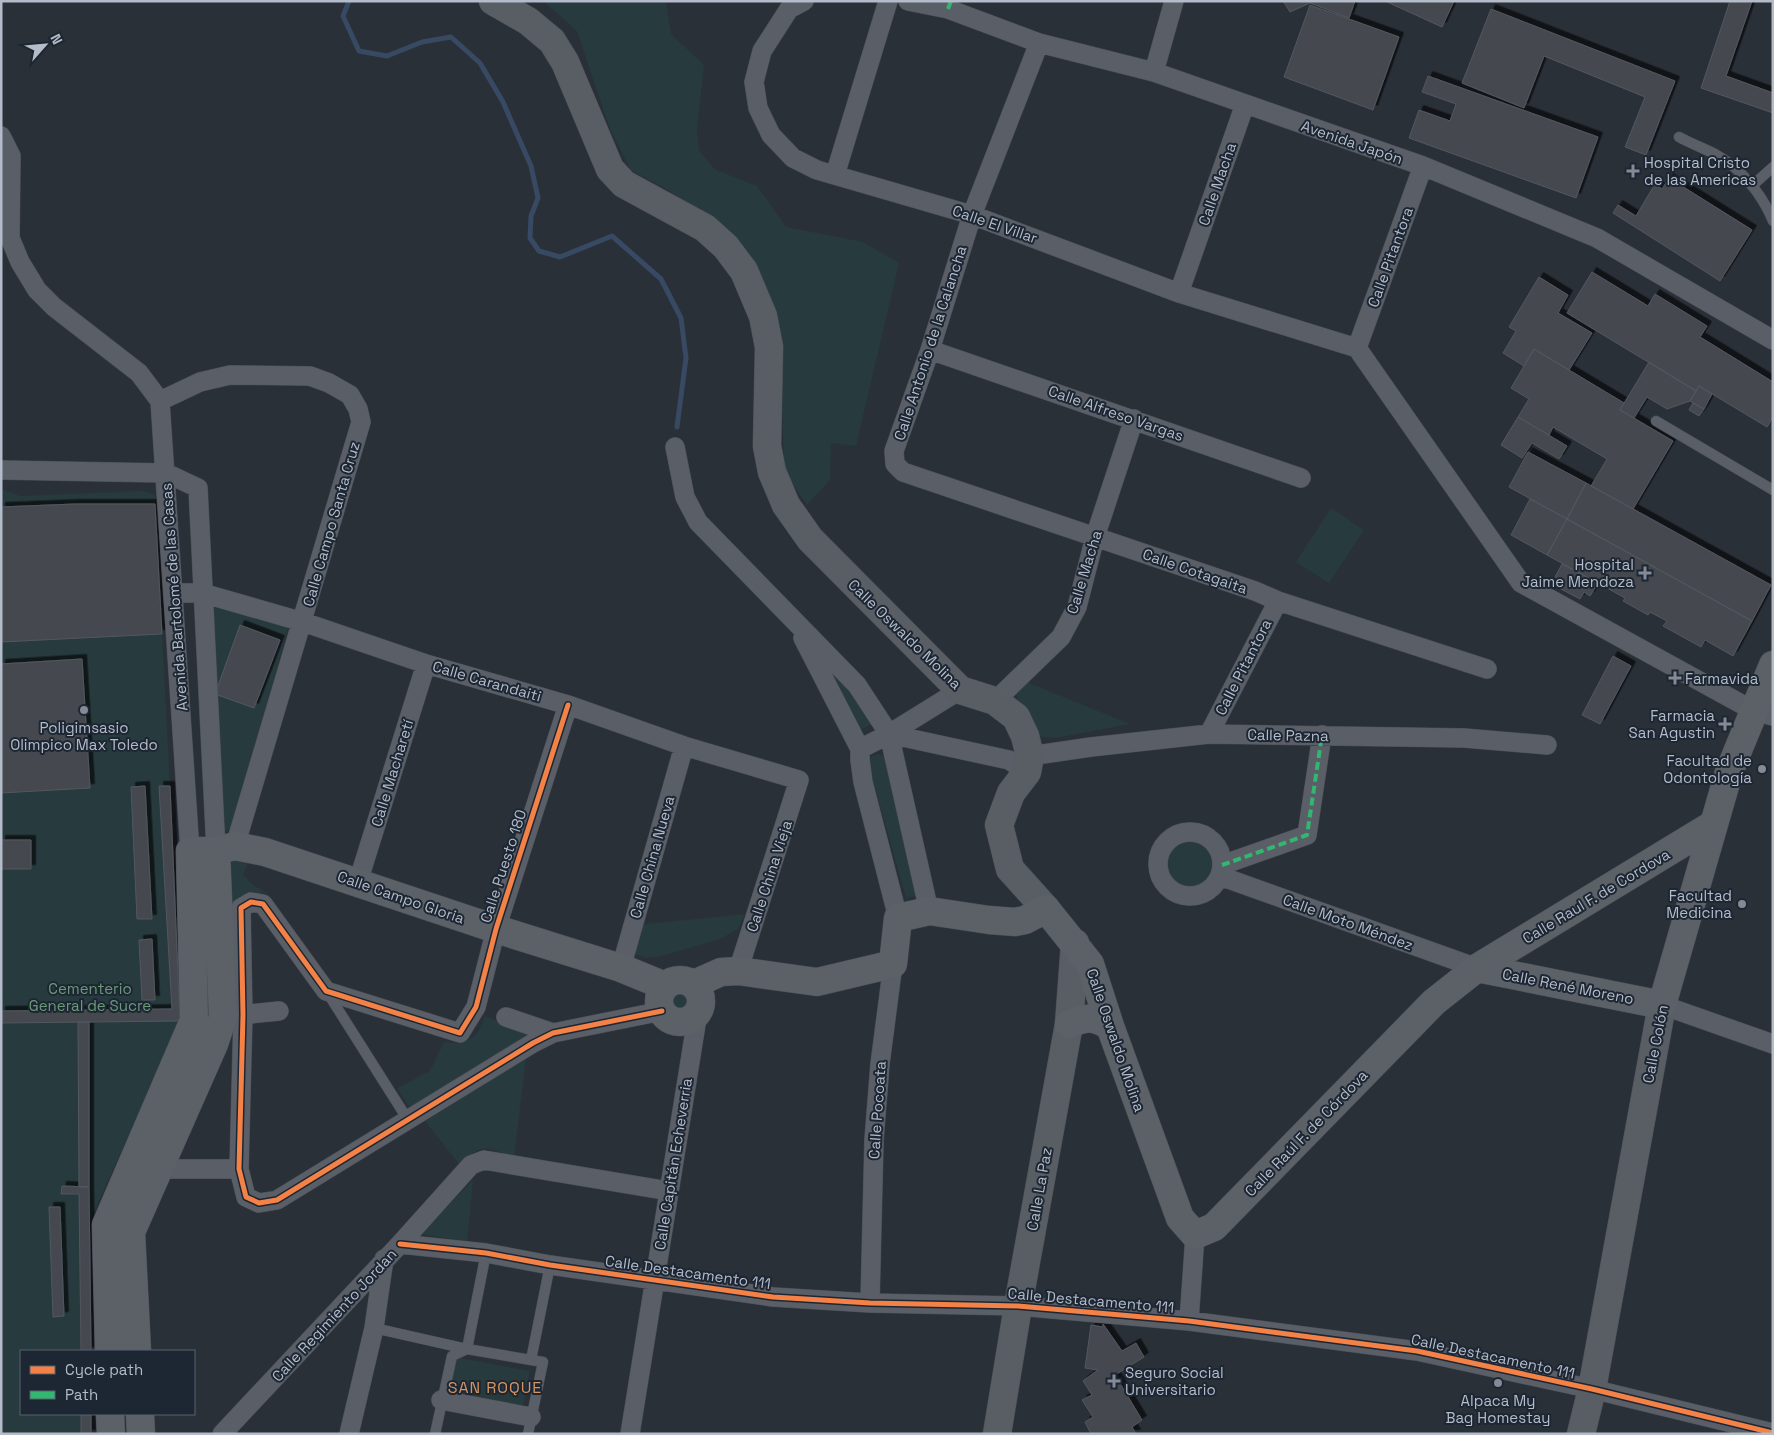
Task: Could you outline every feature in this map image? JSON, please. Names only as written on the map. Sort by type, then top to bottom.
[{"type":"main road","name":"Calle Oswaldo Molina","points":[[493,1],[528,20],[552,41],[566,62],[610,169],[624,184],[705,228],[726,247],[744,271],[763,316],[770,347],[767,446],[772,472],[786,505],[810,539],[960,690],[995,701],[1016,717],[1025,736],[1028,764],[1011,793],[999,825],[1010,870],[1075,943],[1090,964],[1110,1026],[1180,1218],[1195,1235]]},
{"type":"main road","name":"Calle Colón","points":[[1581,1434],[1592,1389],[1662,1004],[1729,772],[1763,714],[1773,665]]},
{"type":"main road","name":"Calle Raul F. de Cordova","points":[[1477,968],[1714,824]]},
{"type":"main road","name":"Calle Campo Gloria","points":[[214,849],[265,852],[496,929],[621,968],[664,999]]},
{"type":"main road","name":"Avenida Bartolomé de las Casas","points":[[137,1350],[132,1232],[214,1044],[233,1016],[214,849]]},
{"type":"main road","name":"Avenida Bartolomé de las Casas","points":[[109,1350],[106,1225],[194,1020],[214,849]]},
{"type":"main road","points":[[898,918],[929,911],[1015,922],[1025,920],[1046,909]]},
{"type":"main road","name":"Calle Pocoata","points":[[893,964],[898,918]]},
{"type":"main road","name":"Calle La Paz","points":[[997,1434],[1069,1024],[1075,943]]},
{"type":"main road","points":[[694,984],[721,972],[738,971],[817,982],[893,964]]},
{"type":"main road","name":"Calle René Moreno","points":[[1477,968],[1662,1004]]},
{"type":"main road","name":"Calle Raúl F. de Córdova","points":[[1195,1235],[1214,1227],[1434,1002],[1477,968]]},
{"type":"main road","points":[[676,980],[683,980],[694,984],[701,999],[701,1006],[698,1012],[693,1018],[680,1022],[667,1017],[664,999],[676,980]]},
{"type":"main road","points":[[1069,1024],[1090,1017],[1097,1018],[1110,1026]]},
{"type":"main road","points":[[110,1415],[111,1434]]},
{"type":"main road","points":[[140,1415],[140,1434]]},
{"type":"street","points":[[835,175],[888,1]]},
{"type":"street","name":"Avenida Japón","points":[[908,1],[948,9],[1039,43],[1154,72],[1423,166],[1597,238],[1773,340]]},
{"type":"street","points":[[1154,72],[1174,1]]},
{"type":"street","name":"Calle El Villar","points":[[797,5],[762,50],[754,82],[758,108],[772,135],[793,158],[817,170],[972,215],[1179,293],[1357,348]]},
{"type":"street","name":"Calle Antonio de la Calancha","points":[[903,472],[895,464],[894,451],[930,350],[972,215],[1039,43]]},
{"type":"street","name":"Calle Macha","points":[[1179,293],[1245,104]]},
{"type":"street","points":[[1,136],[11,156],[6,238],[36,290],[54,307],[139,373],[160,401],[166,473],[1,470]]},
{"type":"street","name":"Calle Pitantora","points":[[1357,348],[1423,166]]},
{"type":"street","points":[[1357,348],[1521,583],[1763,714]]},
{"type":"street","name":"Calle Alfreso Vargas","points":[[930,350],[1301,478]]},
{"type":"street","name":"Calle Campo Santa Cruz","points":[[160,401],[200,382],[230,375],[310,376],[329,382],[350,395],[358,409],[361,422],[302,622],[214,849]]},
{"type":"street","name":"Calle Macha","points":[[995,701],[1061,637],[1077,607],[1095,537],[1134,419]]},
{"type":"street","points":[[675,447],[684,497],[698,522],[857,685],[888,734],[929,911]]},
{"type":"street","name":"Calle Cotagaita","points":[[903,472],[1255,591],[1278,601],[1488,669]]},
{"type":"street","name":"Avenida Bartolomé de las Casas","points":[[166,473],[198,488],[214,849],[174,593],[166,473]]},
{"type":"street","name":"Calle Carandaiti","points":[[174,593],[202,593],[302,622],[426,664],[568,705],[684,746],[799,780]]},
{"type":"street","name":"Calle Pitantora","points":[[1209,734],[1278,601]]},
{"type":"street","points":[[793,619],[860,749],[863,782],[898,918]]},
{"type":"street","name":"Calle Macharetí","points":[[358,882],[426,664]]},
{"type":"street","points":[[860,749],[960,690]]},
{"type":"street","name":"Calle Puesto 180","points":[[326,990],[460,1033],[476,1007],[496,929],[568,705]]},
{"type":"street","points":[[888,734],[1028,764]]},
{"type":"street","name":"Calle Pazna","points":[[1028,764],[1091,747],[1209,734],[1464,738],[1546,745]]},
{"type":"street","name":"Calle Moto Méndez","points":[[1322,735],[1307,836],[1221,870],[1477,968]]},
{"type":"street","name":"Calle China Nueva","points":[[621,968],[684,746]]},
{"type":"street","name":"Calle China Vieja","points":[[738,971],[799,780]]},
{"type":"street","points":[[326,990],[263,904],[250,902],[241,908],[233,1016],[239,1169],[246,1197],[260,1203],[278,1200],[533,1043],[553,1033],[664,999]]},
{"type":"street","name":"Calle Pocoata","points":[[870,1303],[874,1140],[880,1064],[893,964]]},
{"type":"street","name":"Calle René Moreno","points":[[1662,1004],[1773,1044]]},
{"type":"street","points":[[194,1020],[279,1011]]},
{"type":"street","name":"Calle Capitán Echeverria","points":[[630,1434],[698,1012]]},
{"type":"street","points":[[506,1018],[553,1033]]},
{"type":"street","name":"Calle Regimiento Jordan","points":[[222,1434],[472,1165],[484,1160],[669,1191]]},
{"type":"street","points":[[158,1169],[239,1169]]},
{"type":"street","points":[[1189,1321],[1195,1235]]},
{"type":"street","name":"Calle Destacamento 111","points":[[400,1244],[486,1254],[773,1297],[870,1303],[1018,1306],[1189,1321],[1417,1351],[1592,1389],[1773,1433]]},
{"type":"street","points":[[349,1434],[374,1328],[384,1259]]},
{"type":"street","points":[[441,1400],[530,1425]]},
{"type":"lane","points":[[1679,137],[1716,154],[1753,185],[1768,208],[1773,221]]},
{"type":"lane","points":[[1753,185],[1773,167]]},
{"type":"lane","points":[[1656,421],[1773,490]]},
{"type":"lane","points":[[326,990],[408,1120]]},
{"type":"lane","points":[[467,1350],[486,1254]]},
{"type":"lane","points":[[531,1360],[550,1265]]},
{"type":"lane","points":[[374,1328],[467,1350],[543,1362],[530,1425]]},
{"type":"lane","points":[[435,1434],[452,1356],[467,1350]]},
{"type":"green space","points":[[543,1],[666,1],[671,34],[704,65],[697,130],[699,150],[714,169],[757,186],[786,227],[863,242],[899,263],[856,446],[831,443],[830,480],[807,505],[784,471],[780,329],[756,266],[722,225],[668,190],[631,170],[610,129],[577,31]]},
{"type":"green space","name":"Cementerio General de Sucre","points":[[1,489],[20,496],[143,491],[155,495],[180,1021],[89,1223],[91,1350],[20,1350],[20,1415],[91,1415],[91,1434],[1,1434]]},
{"type":"green space","points":[[1331,508],[1364,530],[1329,583],[1296,562]]},
{"type":"green space","points":[[217,606],[277,622],[288,628],[235,822],[223,836],[211,613]]},
{"type":"green space","points":[[832,669],[875,722],[859,731],[829,672]]},
{"type":"green space","points":[[1024,681],[1130,724],[1056,738],[1035,736],[1016,695]]},
{"type":"green space","points":[[878,754],[885,757],[916,896],[906,898],[868,762],[872,756]]},
{"type":"green space","points":[[1189,840],[1198,842],[1209,851],[1214,865],[1212,874],[1203,885],[1189,890],[1180,888],[1169,879],[1164,865],[1166,856],[1175,845]]},
{"type":"green space","points":[[251,857],[243,875],[253,885],[267,893],[248,892],[237,901],[237,1008],[229,865],[238,858]]},
{"type":"green space","points":[[745,914],[738,929],[720,939],[662,956],[645,958],[633,953],[638,925]]},
{"type":"green space","points":[[680,988],[689,992],[693,1001],[689,1010],[680,1014],[671,1010],[667,1001],[671,992]]},
{"type":"green space","points":[[484,1016],[530,1034],[414,1107],[408,1105],[397,1088],[430,1071],[444,1042],[461,1043],[474,1036],[480,1029]]},
{"type":"green space","points":[[526,1058],[514,1157],[485,1149],[474,1152],[460,1165],[425,1121]]},
{"type":"green space","points":[[473,1180],[467,1242],[421,1234]]},
{"type":"green space","points":[[455,1357],[530,1371],[523,1406],[449,1392]]},
{"type":"building","points":[[1283,1],[1355,1],[1349,18],[1310,3],[1290,12]]},
{"type":"building","points":[[1385,1],[1454,1],[1442,27]]},
{"type":"building","points":[[1730,1],[1752,1],[1726,76],[1773,93],[1773,113],[1701,88]]},
{"type":"building","points":[[1310,5],[1399,37],[1373,110],[1284,77]]},
{"type":"building","points":[[1491,9],[1675,81],[1646,155],[1625,147],[1645,97],[1544,56],[1524,108],[1462,83]]},
{"type":"building","points":[[1428,76],[1598,137],[1576,198],[1409,138],[1419,110],[1450,121],[1456,104],[1422,92]]},
{"type":"building","points":[[1669,178],[1752,230],[1720,281],[1613,213],[1618,205],[1636,216],[1655,184],[1662,189]]},
{"type":"building","points":[[1592,272],[1648,306],[1655,294],[1707,326],[1700,337],[1773,382],[1773,417],[1767,427],[1699,386],[1696,391],[1567,313]]},
{"type":"building","points":[[1539,277],[1568,295],[1558,313],[1592,333],[1569,370],[1534,349],[1524,366],[1503,353],[1516,331],[1509,327]]},
{"type":"building","points":[[1534,349],[1624,403],[1620,410],[1673,441],[1633,509],[1591,486],[1607,459],[1553,427],[1549,435],[1518,417],[1529,399],[1511,388]]},
{"type":"building","points":[[1649,362],[1696,391],[1690,401],[1667,409],[1647,397],[1634,418],[1620,410]]},
{"type":"building","points":[[1699,386],[1712,394],[1704,409],[1690,401]]},
{"type":"building","points":[[1693,403],[1704,409],[1699,416],[1689,410]]},
{"type":"building","points":[[1518,417],[1567,446],[1559,459],[1532,443],[1522,458],[1501,445]]},
{"type":"building","points":[[1528,452],[1586,483],[1567,519],[1509,487]]},
{"type":"building","points":[[1586,483],[1771,585],[1752,621],[1567,519]]},
{"type":"building","points":[[1530,499],[1567,519],[1547,555],[1511,535]]},
{"type":"building","points":[[75,504],[155,504],[162,634],[1,642],[1,507]]},
{"type":"building","points":[[1567,519],[1752,621],[1733,656],[1705,640],[1701,647],[1663,626],[1667,621],[1650,612],[1648,615],[1623,601],[1625,598],[1547,555]]},
{"type":"building","points":[[1562,564],[1598,583],[1590,596],[1584,592],[1580,599],[1559,588],[1563,581],[1555,577]]},
{"type":"building","points":[[240,625],[280,640],[254,708],[215,694]]},
{"type":"building","points":[[1613,656],[1631,666],[1600,724],[1582,715]]},
{"type":"building","points":[[82,659],[90,788],[1,793],[1,664]]},
{"type":"building","points":[[145,786],[152,919],[137,919],[131,787]]},
{"type":"building","points":[[159,786],[170,786],[180,1021],[1,1023],[1,1011],[172,1009]]},
{"type":"building","points":[[1,840],[31,840],[31,869],[1,869]]},
{"type":"building","points":[[152,939],[155,1000],[142,1000],[139,940]]},
{"type":"building","points":[[78,1022],[89,1022],[89,1187],[79,1187]]},
{"type":"building","points":[[62,1186],[89,1187],[91,1350],[81,1350],[79,1194],[61,1194]]},
{"type":"building","points":[[49,1207],[60,1207],[64,1316],[53,1317]]},
{"type":"building","points":[[1103,1324],[1122,1351],[1136,1343],[1144,1357],[1115,1375],[1142,1420],[1132,1427],[1136,1434],[1091,1434],[1085,1422],[1093,1417],[1082,1400],[1092,1395],[1083,1381],[1098,1370],[1085,1368],[1091,1325],[1103,1327]]},
{"type":"building","points":[[81,1415],[91,1415],[91,1434],[81,1434]]},
{"type":"waterway","points":[[349,1],[343,16],[359,51],[387,56],[422,42],[451,37],[480,63],[503,102],[531,166],[538,198],[531,216],[530,238],[539,251],[560,257],[612,236],[661,279],[681,318],[686,358],[677,427]]},
{"type":"marked path","points":[[948,9],[951,1]]},
{"type":"marked path","points":[[1222,865],[1307,835],[1322,735]]},
{"type":"cycle path","points":[[568,705],[496,929],[476,1007],[460,1033],[326,991],[263,904],[251,902],[241,908],[243,1015],[239,1169],[246,1197],[259,1203],[277,1200],[533,1043],[553,1033],[662,1011]]},
{"type":"cycle path","points":[[400,1244],[486,1253],[550,1265],[773,1297],[870,1303],[1018,1306],[1189,1321],[1417,1351],[1592,1389],[1773,1433]]},
{"type":"place","name":"Hospital Cristo de las Americas","points":[[1633,171]]},
{"type":"place","name":"Hospital Jaime Mendoza","points":[[1645,573]]},
{"type":"place","name":"Farmavida","points":[[1675,678]]},
{"type":"place","name":"Poligimsasio Olimpico Max Toledo","points":[[84,710]]},
{"type":"place","name":"Farmacia San Agustin","points":[[1725,724]]},
{"type":"place","name":"Facultad de Odontología","points":[[1762,769]]},
{"type":"place","name":"Facultad Medicina","points":[[1742,904]]},
{"type":"place","name":"Seguro Social Universitario","points":[[1114,1381]]},
{"type":"place","name":"Alpaca My Bag Homestay","points":[[1498,1383]]},
{"type":"district","name":"SAN ROQUE","points":[[495,1387]]}]
